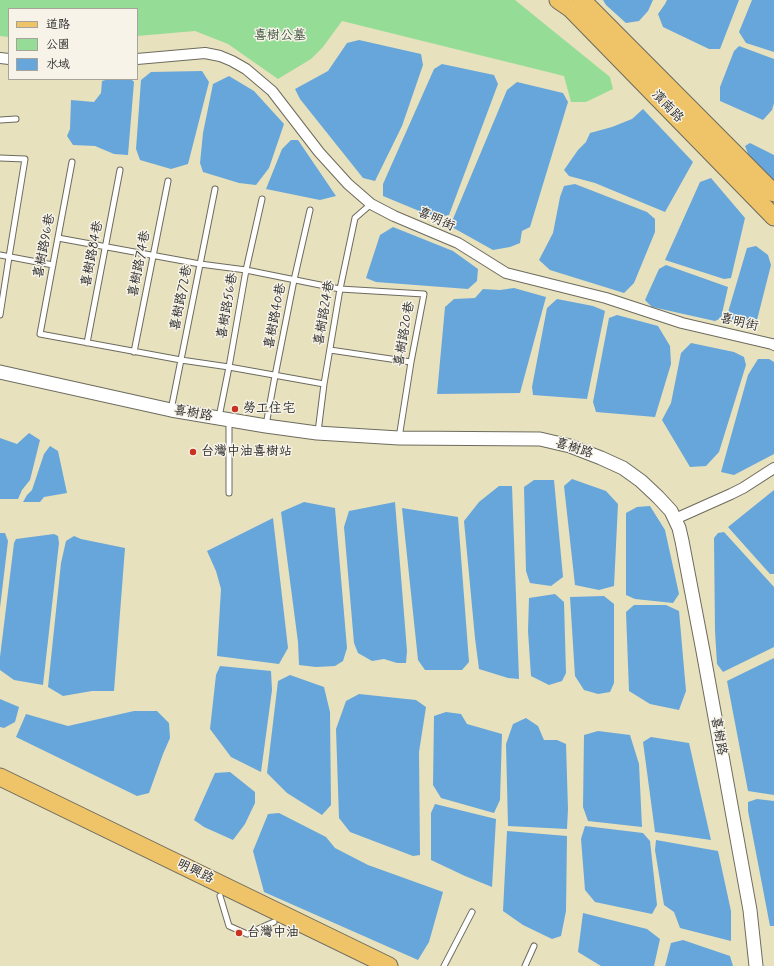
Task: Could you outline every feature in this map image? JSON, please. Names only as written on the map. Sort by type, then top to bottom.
[{"type":"main road","name":"濱南路","points":[[558,0],[571,9],[774,217]]},
{"type":"main road","name":"濱南路","points":[[582,0],[774,193]]},
{"type":"main road","name":"明興路","points":[[0,777],[389,966]]},
{"type":"main road","name":"明興路","points":[[0,789],[365,966]]},
{"type":"street","name":"喜明街","points":[[138,59],[205,53],[220,56],[246,69],[272,91],[319,152],[348,184],[371,204],[394,216],[458,243],[506,273],[606,298],[682,323],[774,345]]},
{"type":"street","name":"喜樹路","points":[[0,372],[171,410],[317,433],[399,438],[540,439],[570,446],[598,456],[624,468],[650,488],[671,511],[679,528],[682,541],[705,659],[750,910],[756,966]]},
{"type":"street","points":[[675,519],[743,488],[774,468]]},
{"type":"lane","points":[[0,120],[16,120]]},
{"type":"lane","points":[[0,158],[25,159],[8,257],[0,315]]},
{"type":"lane","name":"喜樹路96巷","points":[[72,162],[40,334],[88,343]]},
{"type":"lane","name":"喜樹路84巷","points":[[88,343],[120,170]]},
{"type":"lane","name":"喜樹路74巷","points":[[134,352],[168,181]]},
{"type":"lane","name":"喜樹路72巷","points":[[171,410],[215,189]]},
{"type":"lane","name":"喜樹路56巷","points":[[229,493],[224,419],[229,367],[246,270],[262,199]]},
{"type":"lane","name":"喜樹路24巷","points":[[317,433],[340,289],[355,218],[371,204]]},
{"type":"lane","name":"喜樹路40巷","points":[[266,426],[294,280],[310,210]]},
{"type":"lane","points":[[58,238],[153,256],[246,270],[340,289]]},
{"type":"lane","points":[[0,255],[53,264]]},
{"type":"lane","name":"喜樹路20巷","points":[[340,289],[424,294],[399,438]]},
{"type":"lane","points":[[88,343],[324,384]]},
{"type":"lane","points":[[330,350],[411,362]]},
{"type":"lane","points":[[220,896],[230,926],[248,934],[274,922]]},
{"type":"lane","points":[[444,966],[472,912]]},
{"type":"lane","points":[[525,966],[534,946]]},
{"type":"green space","name":"喜樹公墓","points":[[0,0],[515,0],[610,77],[613,89],[586,102],[571,102],[564,76],[342,21],[323,47],[311,59],[278,79],[228,44],[195,31],[138,36],[138,8],[8,8],[8,37],[0,36]]},
{"type":"water","points":[[603,0],[653,0],[648,11],[639,21],[626,23],[606,5]]},
{"type":"water","points":[[667,0],[739,0],[720,49],[709,49],[663,27],[658,14]]},
{"type":"water","points":[[752,0],[774,0],[774,52],[746,43],[739,32]]},
{"type":"water","points":[[359,40],[421,54],[423,65],[402,126],[375,181],[363,178],[300,99],[295,89],[328,71],[347,43]]},
{"type":"water","points":[[739,46],[774,59],[774,103],[772,110],[763,120],[720,101],[720,87],[734,51]]},
{"type":"water","points":[[442,64],[494,75],[498,84],[449,215],[439,217],[424,213],[383,196],[383,184],[434,69]]},
{"type":"water","points":[[202,71],[209,82],[188,164],[171,169],[140,160],[136,149],[141,80],[151,72]]},
{"type":"water","points":[[229,76],[254,91],[284,124],[269,168],[256,185],[239,183],[203,172],[200,163],[203,133],[213,84]]},
{"type":"water","points":[[132,80],[134,82],[128,155],[114,154],[95,146],[73,145],[67,136],[70,129],[71,100],[94,102],[101,93],[102,81]]},
{"type":"water","points":[[517,82],[563,93],[568,102],[530,227],[522,231],[520,243],[510,247],[493,250],[450,226],[507,90]]},
{"type":"water","points":[[643,109],[693,162],[665,212],[595,183],[569,176],[564,170],[578,150],[586,142],[590,133],[612,127],[632,119]]},
{"type":"water","points":[[291,140],[298,140],[336,196],[320,200],[266,189],[282,149]]},
{"type":"water","points":[[750,143],[774,155],[774,184],[749,156],[745,146]]},
{"type":"water","points":[[711,178],[745,218],[731,278],[724,279],[665,260],[700,182]]},
{"type":"water","points":[[575,184],[647,212],[655,219],[655,232],[634,283],[624,293],[550,270],[539,260],[553,233],[560,197],[564,186]]},
{"type":"water","points":[[393,227],[453,251],[478,269],[477,281],[468,289],[376,282],[366,278],[380,235]]},
{"type":"water","points":[[756,246],[768,255],[771,265],[757,320],[746,325],[735,324],[726,319],[747,248]]},
{"type":"water","points":[[666,265],[728,287],[721,318],[715,321],[652,307],[645,300],[659,269]]},
{"type":"water","points":[[514,288],[546,297],[520,393],[437,394],[445,307],[454,299],[475,298],[483,289],[500,290]]},
{"type":"water","points":[[557,299],[593,306],[605,311],[587,399],[533,395],[532,387],[547,308]]},
{"type":"water","points":[[617,315],[658,326],[670,346],[671,364],[655,417],[596,412],[593,402],[609,318]]},
{"type":"water","points":[[691,343],[734,352],[744,357],[746,365],[719,452],[706,466],[690,467],[662,420],[671,403],[681,353]]},
{"type":"water","points":[[758,359],[769,359],[774,362],[774,454],[734,475],[721,472],[748,375]]},
{"type":"water","points":[[29,433],[40,440],[30,480],[22,490],[18,499],[0,499],[0,438],[17,444]]},
{"type":"water","points":[[50,446],[58,451],[67,493],[44,497],[40,502],[23,502],[32,490],[44,454]]},
{"type":"water","points":[[572,479],[606,491],[618,504],[614,586],[599,590],[575,585],[564,486]]},
{"type":"water","points":[[534,480],[554,480],[563,577],[551,586],[530,583],[526,571],[524,487]]},
{"type":"water","points":[[499,486],[512,486],[519,679],[508,678],[479,669],[475,638],[464,521],[479,502]]},
{"type":"water","points":[[774,490],[774,574],[770,574],[728,527]]},
{"type":"water","points":[[304,502],[335,508],[347,648],[343,661],[335,666],[316,667],[299,665],[298,642],[281,512]]},
{"type":"water","points":[[395,502],[407,651],[406,663],[397,663],[384,659],[372,661],[358,653],[354,643],[344,527],[349,511]]},
{"type":"water","points":[[650,506],[665,530],[679,594],[673,603],[635,599],[626,595],[626,513],[637,507]]},
{"type":"water","points":[[402,508],[458,517],[469,662],[462,670],[425,670],[418,660]]},
{"type":"water","points":[[273,518],[288,648],[279,664],[217,656],[221,589],[216,571],[207,551]]},
{"type":"water","points":[[724,532],[774,587],[774,647],[723,672],[717,664],[715,631],[714,538],[718,533]]},
{"type":"water","points":[[0,533],[5,533],[8,541],[0,608]]},
{"type":"water","points":[[54,534],[58,536],[59,543],[43,685],[14,680],[0,670],[0,657],[14,543],[16,539]]},
{"type":"water","points":[[74,536],[81,539],[125,548],[114,691],[92,691],[63,696],[48,687],[61,563],[66,541]]},
{"type":"water","points":[[555,594],[564,602],[566,673],[562,681],[549,685],[531,676],[528,631],[529,598]]},
{"type":"water","points":[[604,596],[614,604],[614,683],[610,692],[598,694],[584,690],[575,676],[570,597]]},
{"type":"water","points":[[634,605],[666,605],[679,611],[686,691],[679,710],[650,704],[629,691],[626,612]]},
{"type":"water","points":[[774,658],[774,795],[748,791],[727,681]]},
{"type":"water","points":[[220,666],[271,671],[272,690],[261,772],[231,757],[210,729],[216,675]]},
{"type":"water","points":[[290,675],[324,687],[330,712],[331,805],[322,815],[287,793],[267,773],[278,681]]},
{"type":"water","points":[[359,694],[416,700],[426,707],[419,752],[420,855],[413,856],[350,832],[339,818],[336,729],[346,701]]},
{"type":"water","points":[[0,699],[19,707],[15,722],[4,728],[0,727]]},
{"type":"water","points":[[134,711],[157,711],[169,723],[170,738],[149,793],[137,796],[16,737],[26,714],[68,726]]},
{"type":"water","points":[[446,712],[461,714],[467,724],[502,734],[500,800],[494,813],[441,798],[433,785],[434,716]]},
{"type":"water","points":[[526,718],[538,726],[544,740],[557,740],[566,744],[568,809],[567,829],[508,826],[506,744],[513,724]]},
{"type":"water","points":[[598,731],[630,735],[639,764],[642,827],[588,821],[583,807],[584,735]]},
{"type":"water","points":[[651,737],[689,743],[711,840],[655,832],[643,742]]},
{"type":"water","points":[[230,772],[255,792],[255,803],[245,824],[233,840],[204,827],[194,820],[215,773]]},
{"type":"water","points":[[757,799],[774,801],[774,926],[770,926],[748,811],[748,802]]},
{"type":"water","points":[[435,804],[496,819],[492,887],[431,860],[431,813]]},
{"type":"water","points":[[279,813],[326,837],[335,848],[368,865],[443,892],[429,942],[418,960],[264,892],[253,851],[268,814]]},
{"type":"water","points":[[585,826],[643,833],[650,841],[657,905],[652,914],[595,902],[585,890],[581,839]]},
{"type":"water","points":[[507,831],[567,836],[566,911],[561,936],[552,939],[523,925],[503,911]]},
{"type":"water","points":[[656,840],[718,851],[731,911],[731,941],[680,928],[674,912],[664,905],[655,850]]},
{"type":"water","points":[[583,913],[647,929],[660,939],[654,966],[601,966],[578,952]]},
{"type":"water","points":[[683,940],[730,956],[733,966],[665,966],[671,943]]},
{"type":"place","name":"勞工住宅","points":[[235,409]]},
{"type":"place","name":"台灣中油喜樹站","points":[[193,452]]},
{"type":"place","name":"台灣中油","points":[[239,933]]}]
